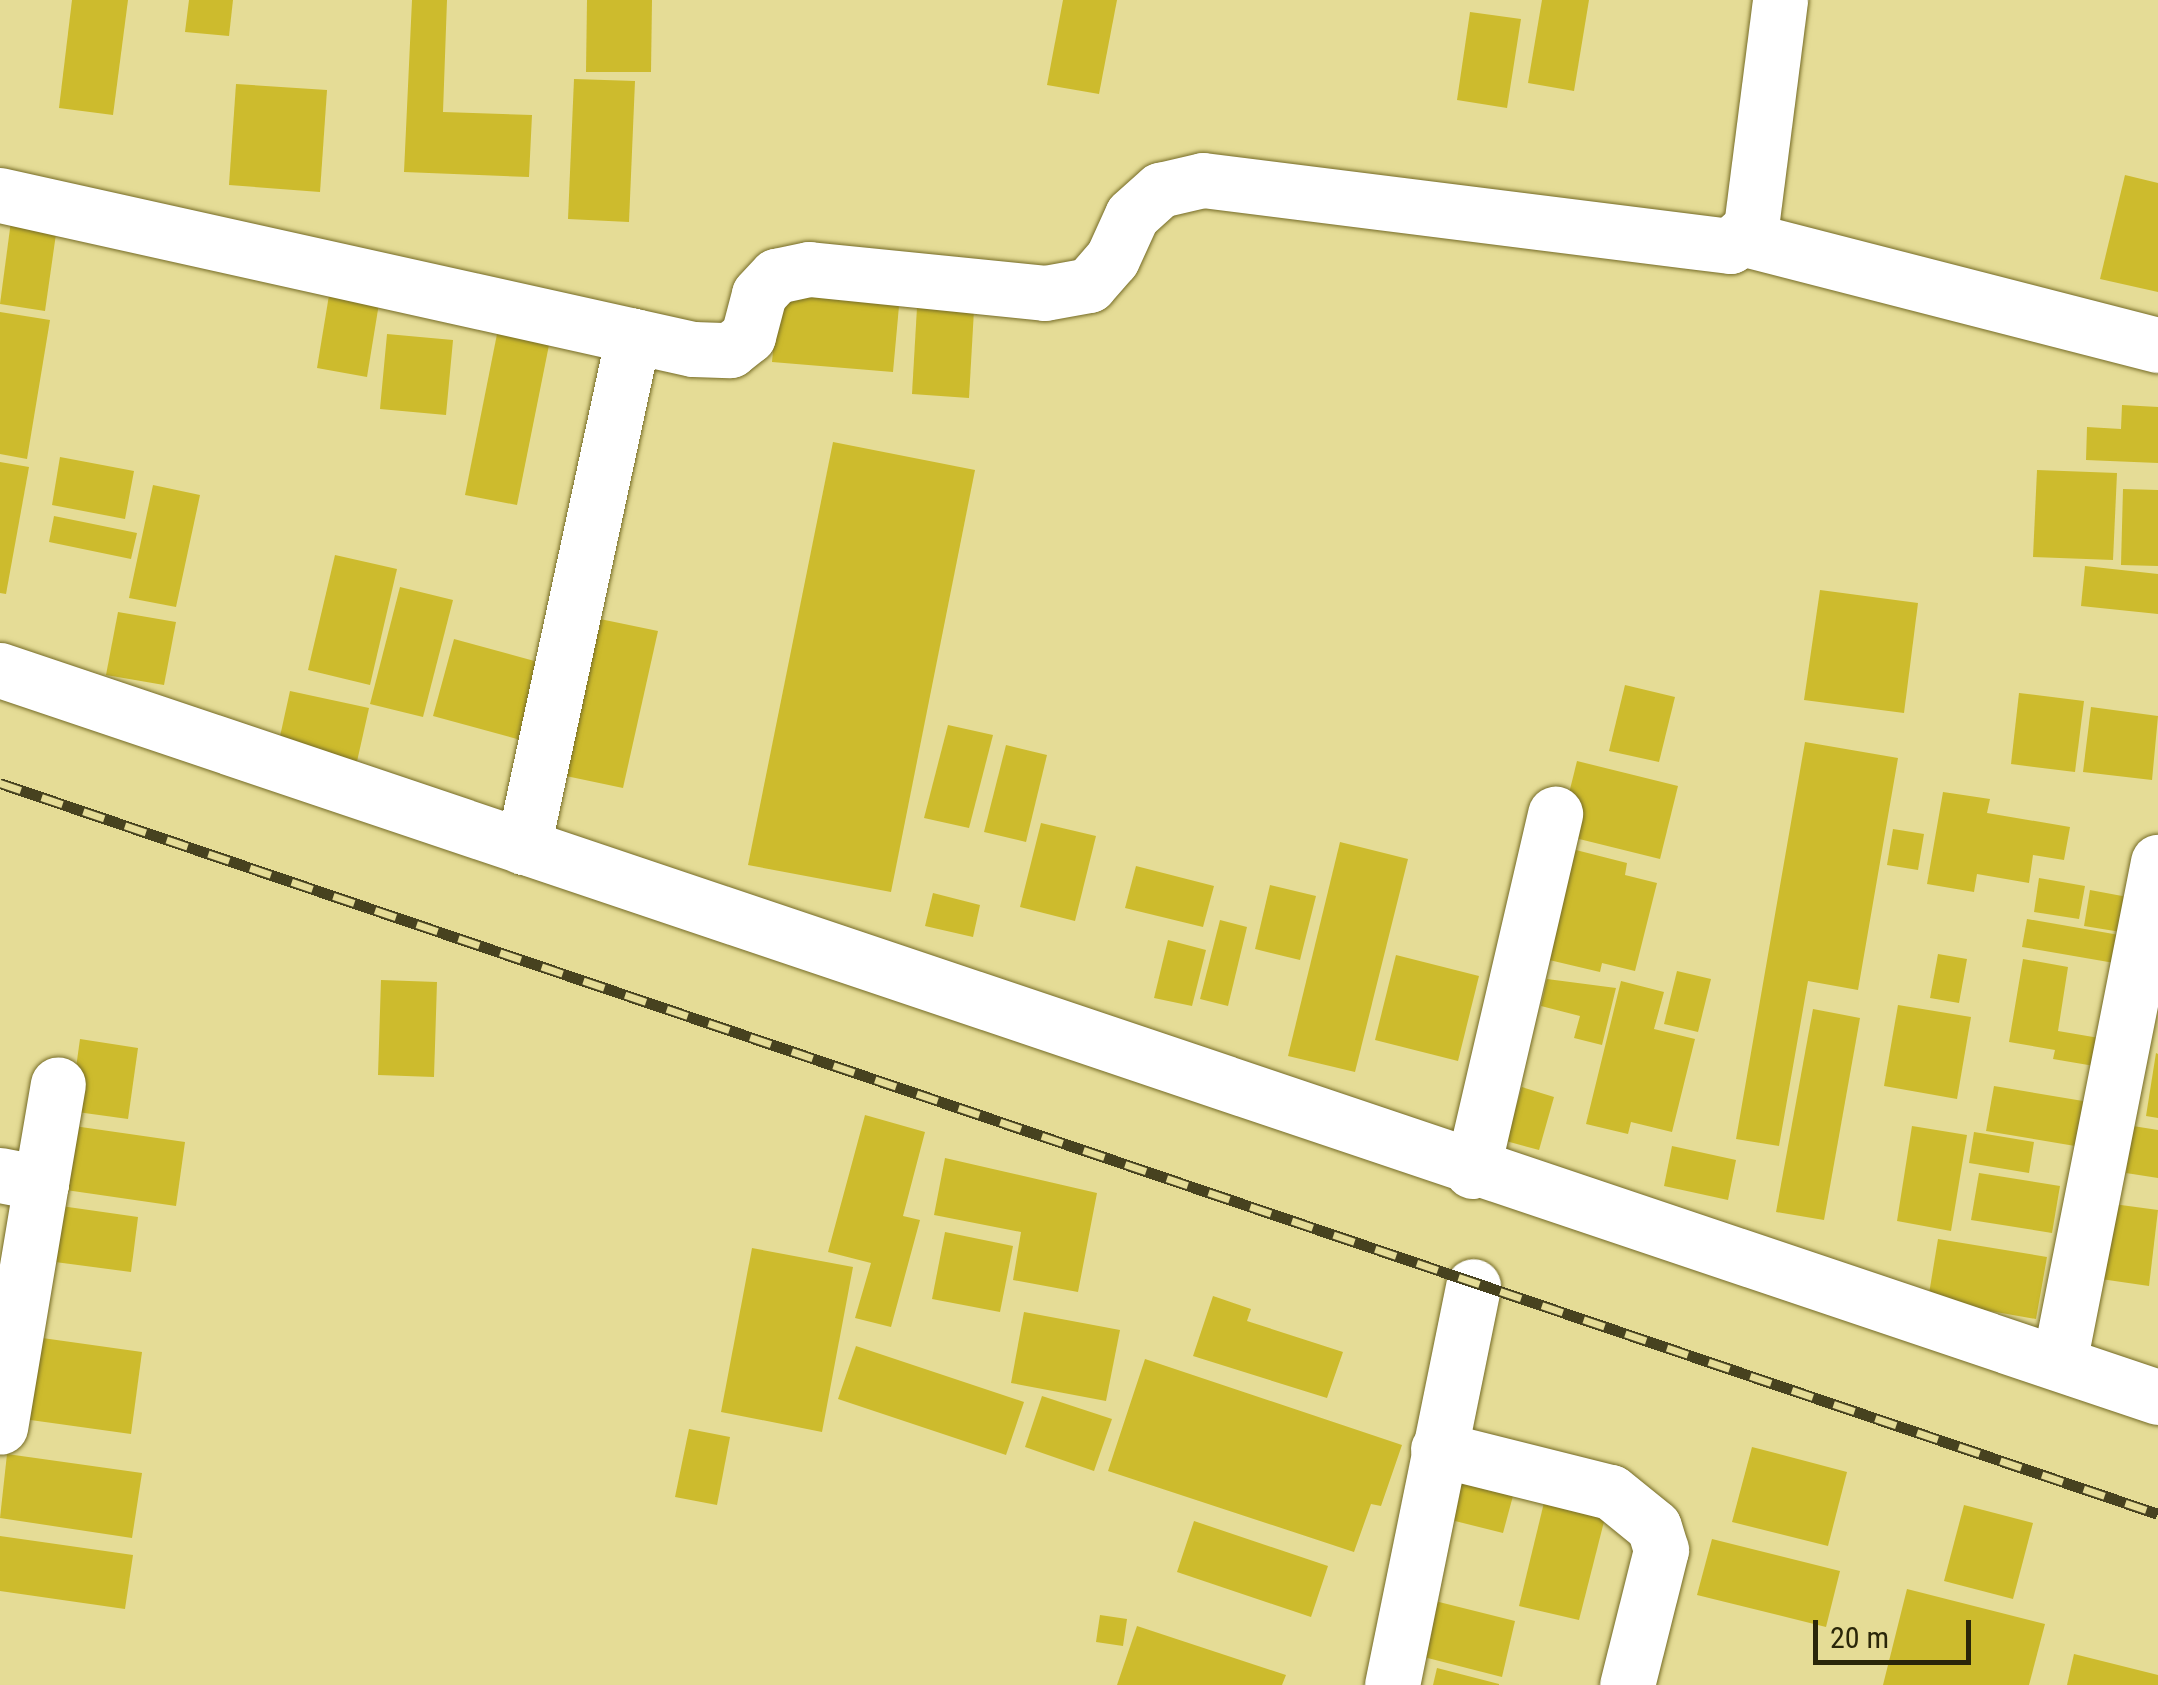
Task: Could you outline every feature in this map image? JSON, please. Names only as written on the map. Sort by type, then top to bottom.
[{"type":"street","points":[[1745,238],[1780,0]]},
{"type":"street","points":[[0,196],[633,336],[730,350],[748,336],[759,294],[776,276],[809,269],[1045,293],[1089,286],[1112,258],[1132,215],[1160,190],[1204,180],[1730,246],[1745,238],[2158,345]]},
{"type":"street","points":[[523,847],[633,336]]},
{"type":"street","points":[[0,670],[1472,1171],[2158,1397]]},
{"type":"street","points":[[1472,1171],[1555,813]]},
{"type":"street","points":[[2059,1363],[2158,862]]},
{"type":"street","points":[[0,1426],[21,1179],[58,1084]]},
{"type":"street","points":[[1392,1685],[1473,1286]]},
{"type":"street","points":[[1438,1449],[1611,1492],[1654,1527],[1661,1550],[1627,1685]]},
{"type":"building","points":[[72,0],[128,0],[113,115],[59,108]]},
{"type":"building","points":[[189,0],[233,0],[229,36],[185,32]]},
{"type":"building","points":[[412,0],[447,0],[443,112],[532,115],[529,177],[404,172]]},
{"type":"building","points":[[587,0],[652,0],[651,72],[586,72]]},
{"type":"building","points":[[1063,0],[1117,0],[1099,94],[1047,85]]},
{"type":"building","points":[[1542,0],[1589,0],[1574,91],[1528,83]]},
{"type":"building","points":[[1470,12],[1521,19],[1507,108],[1457,100]]},
{"type":"building","points":[[574,79],[635,81],[629,222],[568,219]]},
{"type":"building","points":[[236,84],[327,90],[320,192],[229,185]]},
{"type":"building","points":[[2125,175],[2158,183],[2158,292],[2100,279]]},
{"type":"building","points":[[13,206],[59,213],[45,311],[0,304]]},
{"type":"building","points":[[332,277],[382,285],[367,377],[317,368]]},
{"type":"building","points":[[779,285],[900,295],[893,372],[772,362]]},
{"type":"building","points":[[918,290],[975,292],[969,398],[912,394]]},
{"type":"building","points":[[0,312],[50,320],[27,459],[0,454]]},
{"type":"building","points":[[501,314],[553,325],[517,505],[465,495]]},
{"type":"building","points":[[387,334],[453,340],[446,415],[380,409]]},
{"type":"building","points":[[2122,405],[2158,407],[2158,463],[2086,460],[2087,427],[2121,429]]},
{"type":"building","points":[[833,442],[975,470],[891,892],[748,865]]},
{"type":"building","points":[[60,457],[134,471],[125,519],[52,505]]},
{"type":"building","points":[[0,462],[29,467],[6,594],[0,593]]},
{"type":"building","points":[[2037,470],[2117,473],[2113,560],[2033,557]]},
{"type":"building","points":[[153,485],[200,495],[176,607],[129,598]]},
{"type":"building","points":[[2123,489],[2158,490],[2158,566],[2121,565]]},
{"type":"building","points":[[54,516],[137,533],[131,559],[49,542]]},
{"type":"building","points":[[335,555],[397,569],[370,685],[308,670]]},
{"type":"building","points":[[2085,566],[2158,574],[2158,614],[2081,606]]},
{"type":"building","points":[[400,587],[453,600],[423,717],[370,704]]},
{"type":"building","points":[[1820,590],[1918,603],[1904,713],[1804,700]]},
{"type":"building","points":[[118,612],[176,622],[164,685],[106,675]]},
{"type":"building","points":[[600,619],[658,631],[623,788],[566,776]]},
{"type":"building","points":[[454,639],[549,665],[528,742],[433,716]]},
{"type":"building","points":[[1625,685],[1675,697],[1659,762],[1609,751]]},
{"type":"building","points":[[290,691],[369,708],[356,766],[277,750]]},
{"type":"building","points":[[2019,693],[2084,701],[2075,772],[2011,764]]},
{"type":"building","points":[[2091,707],[2158,716],[2152,780],[2083,772]]},
{"type":"building","points":[[948,725],[993,735],[969,828],[924,818]]},
{"type":"building","points":[[1805,742],[1898,758],[1858,990],[1808,981],[1779,1146],[1736,1139]]},
{"type":"building","points":[[1006,745],[1047,755],[1026,842],[984,832]]},
{"type":"building","points":[[1577,761],[1678,786],[1660,859],[1559,834]]},
{"type":"building","points":[[1943,792],[1990,799],[1987,813],[2070,827],[2064,860],[2033,855],[2029,883],[1977,874],[1974,892],[1927,884]]},
{"type":"building","points":[[1041,823],[1096,836],[1075,921],[1020,907]]},
{"type":"building","points":[[1893,829],[1924,834],[1918,870],[1887,865]]},
{"type":"building","points":[[1340,842],[1408,859],[1355,1072],[1288,1056]]},
{"type":"building","points":[[1572,849],[1627,863],[1625,875],[1657,883],[1635,971],[1602,963],[1600,972],[1545,959]]},
{"type":"building","points":[[1136,866],[1214,886],[1203,927],[1125,908]]},
{"type":"building","points":[[2039,878],[2085,886],[2079,919],[2034,912]]},
{"type":"building","points":[[1270,885],[1316,896],[1300,960],[1255,949]]},
{"type":"building","points":[[2090,890],[2133,898],[2127,933],[2084,926]]},
{"type":"building","points":[[933,893],[980,905],[973,937],[925,926]]},
{"type":"building","points":[[2027,919],[2125,936],[2120,964],[2022,947]]},
{"type":"building","points":[[1220,920],[1247,927],[1228,1006],[1200,999]]},
{"type":"building","points":[[1168,940],[1206,950],[1192,1006],[1154,998]]},
{"type":"building","points":[[1938,954],[1967,959],[1959,1003],[1930,998]]},
{"type":"building","points":[[1396,955],[1479,976],[1458,1061],[1375,1040]]},
{"type":"building","points":[[2023,959],[2068,967],[2058,1031],[2105,1039],[2100,1067],[2053,1059],[2055,1050],[2009,1042]]},
{"type":"building","points":[[1677,971],[1711,979],[1698,1032],[1664,1024]]},
{"type":"building","points":[[1547,979],[1616,988],[1602,1045],[1574,1038],[1580,1016],[1541,1006]]},
{"type":"building","points":[[381,980],[437,982],[434,1077],[378,1075]]},
{"type":"building","points":[[1621,981],[1664,992],[1654,1029],[1695,1039],[1672,1132],[1631,1122],[1628,1134],[1586,1124]]},
{"type":"building","points":[[1898,1005],[1971,1017],[1957,1099],[1884,1086]]},
{"type":"building","points":[[1813,1009],[1860,1018],[1824,1220],[1776,1212]]},
{"type":"building","points":[[80,1039],[138,1048],[128,1119],[70,1111]]},
{"type":"building","points":[[2158,1054],[2158,1118],[2146,1116]]},
{"type":"building","points":[[1994,1086],[2089,1102],[2081,1147],[1986,1131]]},
{"type":"building","points":[[1522,1087],[1554,1097],[1539,1150],[1506,1141]]},
{"type":"building","points":[[865,1115],[925,1132],[903,1216],[920,1220],[891,1327],[855,1318],[871,1263],[828,1252]]},
{"type":"building","points":[[67,1125],[185,1142],[176,1206],[59,1189]]},
{"type":"building","points":[[1912,1126],[1967,1135],[1951,1231],[1897,1221]]},
{"type":"building","points":[[2133,1126],[2158,1130],[2158,1178],[2126,1173]]},
{"type":"building","points":[[1974,1132],[2034,1142],[2029,1173],[1969,1163]]},
{"type":"building","points":[[1672,1146],[1736,1160],[1728,1200],[1664,1186]]},
{"type":"building","points":[[945,1158],[1097,1193],[1078,1292],[1013,1280],[1021,1232],[934,1215]]},
{"type":"building","points":[[1979,1173],[2060,1186],[2052,1233],[1971,1220]]},
{"type":"building","points":[[2106,1203],[2158,1210],[2149,1286],[2094,1278]]},
{"type":"building","points":[[47,1204],[138,1217],[131,1272],[40,1260]]},
{"type":"building","points":[[945,1232],[1013,1246],[1000,1312],[932,1299]]},
{"type":"building","points":[[1938,1239],[2047,1257],[2036,1319],[1928,1300]]},
{"type":"building","points":[[752,1248],[853,1267],[822,1432],[721,1412]]},
{"type":"building","points":[[1213,1296],[1251,1309],[1247,1321],[1343,1352],[1327,1398],[1193,1356]]},
{"type":"building","points":[[1024,1312],[1120,1330],[1106,1401],[1011,1383]]},
{"type":"building","points":[[21,1335],[142,1352],[131,1434],[9,1417]]},
{"type":"building","points":[[856,1346],[1024,1402],[1006,1455],[838,1399]]},
{"type":"building","points":[[1145,1359],[1402,1445],[1381,1506],[1371,1504],[1354,1552],[1108,1471]]},
{"type":"building","points":[[1042,1396],[1112,1419],[1094,1471],[1025,1447]]},
{"type":"building","points":[[689,1429],[730,1437],[717,1505],[675,1497]]},
{"type":"building","points":[[1752,1447],[1847,1472],[1828,1546],[1732,1522]]},
{"type":"building","points":[[7,1454],[142,1473],[132,1538],[0,1518]]},
{"type":"building","points":[[1448,1464],[1517,1481],[1503,1533],[1435,1516]]},
{"type":"building","points":[[1548,1486],[1609,1502],[1579,1620],[1519,1606]]},
{"type":"building","points":[[1964,1505],[2033,1523],[2013,1599],[1944,1581]]},
{"type":"building","points":[[1194,1521],[1328,1566],[1311,1617],[1177,1572]]},
{"type":"building","points":[[0,1536],[133,1555],[125,1609],[0,1591]]},
{"type":"building","points":[[1712,1539],[1840,1571],[1826,1627],[1697,1595]]},
{"type":"building","points":[[1907,1589],[2045,1624],[2029,1685],[1883,1685]]},
{"type":"building","points":[[1427,1599],[1515,1621],[1502,1677],[1412,1654]]},
{"type":"building","points":[[1100,1615],[1127,1619],[1123,1646],[1096,1642]]},
{"type":"building","points":[[1137,1626],[1286,1675],[1282,1685],[1117,1685]]},
{"type":"building","points":[[2074,1654],[2158,1675],[2158,1685],[2067,1685]]},
{"type":"building","points":[[1437,1668],[1499,1684],[1499,1685],[1433,1685]]},
{"type":"railway","points":[[0,783],[2158,1514]]}]
